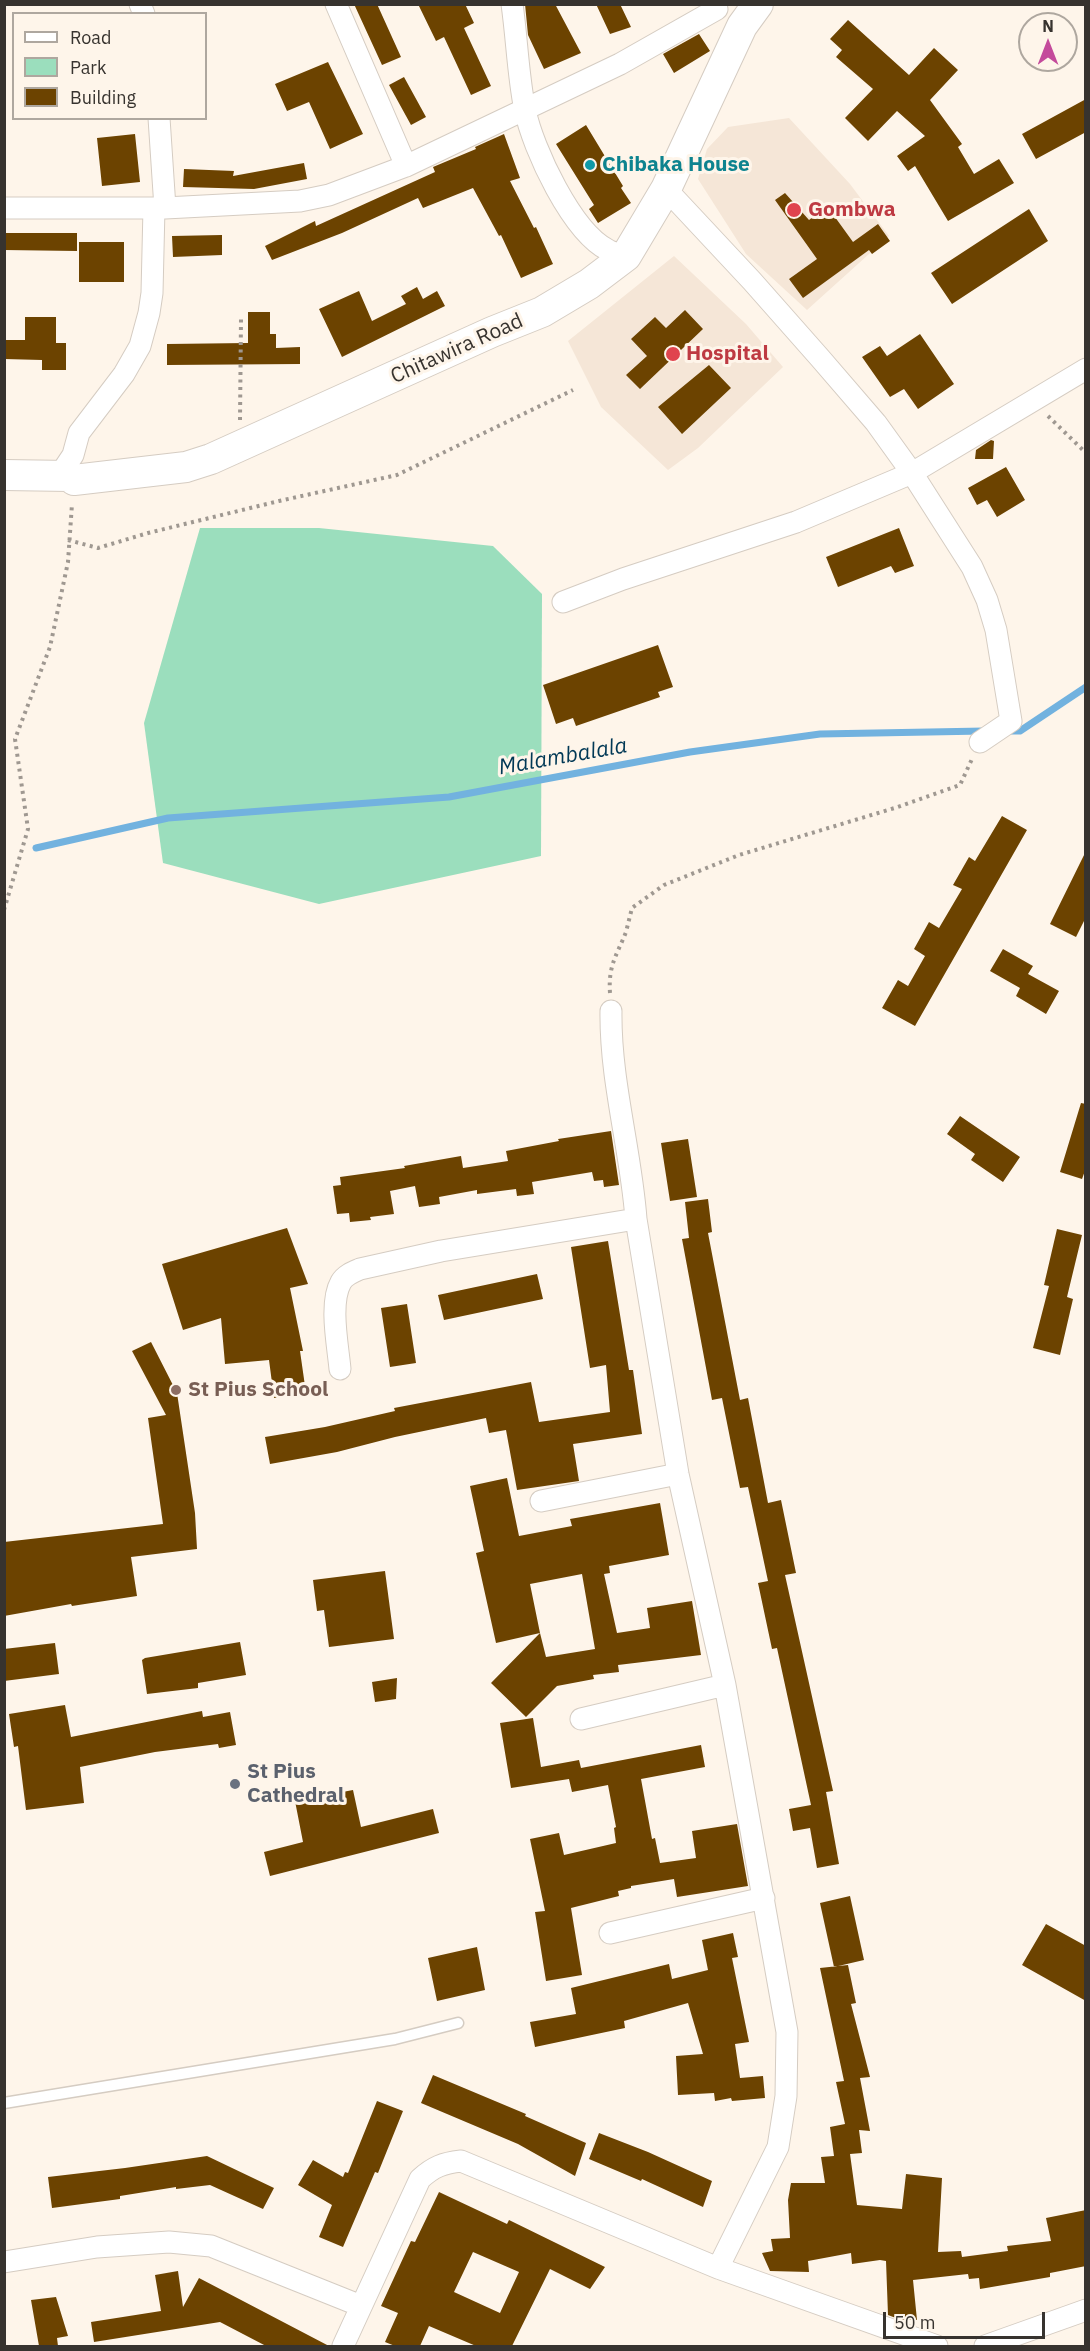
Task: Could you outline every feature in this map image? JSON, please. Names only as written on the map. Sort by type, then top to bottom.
[{"type":"street","points":[[336,4],[406,165]]},
{"type":"street","points":[[512,4],[525,110],[536,143],[566,208],[592,238],[608,250],[626,256]]},
{"type":"street","points":[[4,208],[160,208],[300,201],[330,195],[406,165],[620,64],[714,7],[750,15]]},
{"type":"street","name":"Chitawira Road","points":[[4,475],[67,478],[186,467],[241,448],[492,332],[542,312],[589,284],[626,256],[666,189],[750,15]]},
{"type":"street","points":[[67,478],[80,433],[124,374],[140,346],[152,293],[160,208],[159,120]]},
{"type":"street","points":[[666,189],[752,281],[876,423],[912,473],[972,567],[987,600],[996,630],[1011,721],[980,742]]},
{"type":"street","points":[[563,602],[623,579],[796,522],[912,473],[1086,369]]},
{"type":"street","points":[[611,1011],[611,1035],[624,1139],[633,1179],[636,1219],[678,1474],[725,1685],[787,2032],[786,2096],[778,2147],[717,2268]]},
{"type":"street","points":[[340,1369],[335,1316],[336,1296],[341,1282],[348,1274],[360,1269],[441,1251],[636,1219]]},
{"type":"street","points":[[542,1501],[678,1474]]},
{"type":"street","points":[[580,1719],[725,1685]]},
{"type":"street","points":[[610,1933],[764,1898]]},
{"type":"street","points":[[343,2346],[420,2179],[430,2169],[445,2162],[460,2161],[717,2268],[937,2346]]},
{"type":"street","points":[[4,2262],[98,2247],[169,2242],[210,2246],[361,2306]]},
{"type":"street","points":[[990,2345],[1086,2310]]},
{"type":"lane","points":[[4,2103],[394,2039],[458,2023]]},
{"type":"path","points":[[241,319],[239,398],[241,448]]},
{"type":"path","points":[[68,540],[98,548],[148,533],[279,501],[397,475],[573,390]]},
{"type":"path","points":[[1033,401],[1086,453]]},
{"type":"path","points":[[4,910],[28,829],[15,739],[50,647],[68,562],[67,478]]},
{"type":"path","points":[[611,1011],[609,979],[615,952],[625,933],[632,908],[664,885],[739,855],[898,807],[960,784],[980,742]]},
{"type":"shaded area","name":"Gombwa","points":[[789,118],[850,184],[889,236],[807,310],[746,254],[698,179],[707,149],[728,127]]},
{"type":"shaded area","name":"Hospital","points":[[674,256],[746,324],[783,367],[698,448],[668,470],[601,407],[568,341]]},
{"type":"green space","points":[[200,528],[319,528],[493,546],[542,594],[541,856],[319,904],[163,863],[144,723]]},
{"type":"building","points":[[354,4],[377,4],[401,57],[382,65]]},
{"type":"building","points":[[418,4],[465,4],[474,23],[464,28],[491,86],[471,95],[444,37],[436,41]]},
{"type":"building","points":[[525,4],[555,4],[581,53],[544,69],[528,35]]},
{"type":"building","points":[[596,4],[620,4],[631,27],[610,34]]},
{"type":"building","points":[[848,20],[909,75],[934,48],[958,70],[930,100],[962,144],[958,147],[974,174],[999,159],[1014,183],[948,221],[915,166],[908,171],[897,156],[925,136],[897,111],[868,141],[845,118],[873,89],[836,57],[842,50],[830,39]]},
{"type":"building","points":[[699,34],[710,51],[674,73],[663,54]]},
{"type":"building","points":[[328,62],[363,134],[330,149],[309,102],[287,111],[275,84]]},
{"type":"building","points":[[404,77],[426,117],[411,125],[389,85]]},
{"type":"building","points":[[1086,99],[1086,132],[1036,159],[1022,134]]},
{"type":"building","name":"Chibaka House","points":[[586,125],[631,203],[598,223],[589,209],[594,205],[556,144]]},
{"type":"building","points":[[135,134],[140,182],[102,186],[97,138]]},
{"type":"building","points":[[504,134],[520,178],[510,181],[534,228],[536,227],[553,264],[521,278],[501,235],[499,236],[473,188],[423,208],[418,198],[342,233],[272,260],[265,246],[315,221],[316,226],[435,172],[433,167],[476,149],[475,147]]},
{"type":"building","points":[[304,163],[307,179],[254,189],[183,187],[184,169],[234,171],[233,176]]},
{"type":"building","points":[[785,193],[809,220],[827,206],[853,242],[878,224],[890,241],[872,254],[869,250],[803,298],[789,279],[817,259],[775,200]]},
{"type":"building","points":[[1029,209],[1048,241],[952,304],[931,273]]},
{"type":"building","points":[[4,233],[77,233],[77,251],[4,250]]},
{"type":"building","points":[[222,235],[222,255],[173,257],[172,236]]},
{"type":"building","points":[[79,242],[124,242],[124,282],[79,282]]},
{"type":"building","points":[[417,287],[423,299],[437,291],[445,306],[342,357],[319,309],[359,291],[372,321],[406,304],[401,296]]},
{"type":"building","points":[[685,310],[703,329],[640,389],[626,375],[647,356],[631,339],[655,317],[666,328]]},
{"type":"building","points":[[248,312],[270,312],[270,334],[276,334],[276,348],[300,347],[300,364],[167,365],[167,344],[248,343]]},
{"type":"building","points":[[25,317],[56,317],[56,343],[66,343],[66,370],[42,370],[42,360],[4,359],[4,340],[25,340]]},
{"type":"building","points":[[920,334],[954,384],[918,409],[904,389],[890,397],[862,357],[880,346],[887,356]]},
{"type":"building","points":[[709,365],[731,388],[682,434],[658,407]]},
{"type":"building","points":[[991,440],[994,441],[993,459],[975,459],[976,450]]},
{"type":"building","points":[[1006,467],[1025,500],[997,517],[987,500],[977,505],[968,488]]},
{"type":"building","points":[[899,528],[914,566],[895,573],[891,566],[838,587],[826,557]]},
{"type":"building","points":[[658,645],[673,687],[658,692],[660,697],[576,726],[573,718],[556,724],[543,685]]},
{"type":"building","points":[[1002,816],[1027,830],[915,1026],[882,1008],[898,980],[908,986],[925,956],[914,949],[929,922],[939,928],[962,889],[953,885],[969,857],[975,861]]},
{"type":"building","points":[[1086,851],[1086,917],[1076,937],[1050,924]]},
{"type":"building","points":[[1003,949],[1033,966],[1028,974],[1059,991],[1046,1014],[1016,996],[1020,988],[990,971]]},
{"type":"building","points":[[1081,1103],[1086,1104],[1086,1168],[1082,1179],[1060,1172]]},
{"type":"building","points":[[960,1116],[1020,1157],[1003,1182],[971,1160],[975,1154],[947,1134]]},
{"type":"building","points":[[611,1131],[619,1185],[604,1187],[603,1180],[594,1181],[592,1172],[532,1182],[534,1194],[517,1196],[516,1189],[477,1194],[477,1190],[439,1197],[440,1204],[419,1207],[415,1186],[390,1191],[394,1214],[350,1222],[349,1213],[337,1214],[333,1186],[341,1185],[340,1177],[405,1168],[404,1166],[461,1156],[463,1168],[508,1161],[506,1151],[559,1141],[558,1139]]},
{"type":"building","points":[[688,1139],[697,1197],[670,1201],[661,1143]]},
{"type":"building","points":[[708,1199],[712,1232],[708,1233],[740,1400],[748,1398],[768,1503],[781,1500],[796,1573],[785,1575],[833,1791],[826,1792],[839,1864],[817,1868],[810,1828],[793,1831],[789,1809],[811,1805],[777,1648],[772,1649],[758,1583],[768,1581],[748,1487],[740,1488],[722,1398],[712,1400],[682,1239],[689,1238],[685,1202]]},
{"type":"building","points":[[287,1228],[308,1284],[290,1288],[303,1351],[300,1351],[306,1393],[274,1398],[269,1360],[225,1364],[221,1318],[183,1330],[162,1264]]},
{"type":"building","points":[[1057,1229],[1082,1235],[1067,1297],[1073,1299],[1060,1355],[1033,1348],[1049,1286],[1044,1285]]},
{"type":"building","points":[[608,1241],[629,1370],[633,1370],[642,1434],[573,1444],[579,1481],[517,1490],[506,1430],[489,1433],[486,1418],[337,1452],[270,1464],[265,1437],[325,1427],[395,1411],[394,1408],[531,1382],[539,1422],[610,1412],[606,1365],[590,1368],[571,1247]]},
{"type":"building","points":[[537,1274],[543,1299],[444,1320],[438,1295]]},
{"type":"building","points":[[407,1304],[416,1363],[390,1367],[381,1308]]},
{"type":"building","points":[[151,1342],[177,1393],[195,1513],[197,1549],[131,1557],[137,1596],[72,1606],[71,1604],[4,1616],[4,1542],[163,1524],[148,1418],[166,1415],[132,1351]]},
{"type":"building","points":[[507,1478],[519,1536],[572,1526],[570,1519],[660,1503],[669,1555],[609,1566],[610,1573],[604,1574],[617,1633],[650,1628],[647,1608],[692,1601],[701,1655],[618,1665],[619,1672],[593,1675],[594,1679],[557,1686],[526,1717],[491,1683],[540,1633],[496,1643],[476,1553],[484,1551],[470,1486]],"holes":[[[582,1574],[595,1649],[546,1657],[530,1584]]]},
{"type":"building","points":[[385,1571],[394,1639],[329,1647],[324,1610],[317,1611],[313,1580]]},
{"type":"building","points":[[240,1642],[246,1675],[198,1683],[198,1688],[147,1694],[142,1660],[145,1658]]},
{"type":"building","points":[[55,1643],[59,1674],[4,1681],[4,1649]]},
{"type":"building","points":[[397,1678],[396,1699],[375,1702],[372,1682]]},
{"type":"building","points":[[65,1705],[71,1737],[202,1711],[203,1717],[230,1712],[236,1745],[219,1748],[218,1744],[155,1752],[80,1767],[84,1803],[26,1810],[18,1746],[14,1747],[9,1714]]},
{"type":"building","points":[[533,1718],[541,1767],[579,1760],[581,1768],[701,1745],[705,1767],[641,1779],[652,1839],[655,1838],[660,1863],[696,1858],[692,1831],[737,1824],[748,1886],[677,1897],[674,1879],[631,1886],[631,1888],[618,1891],[619,1896],[571,1908],[582,1975],[546,1981],[535,1912],[545,1911],[530,1839],[559,1833],[564,1855],[616,1843],[614,1828],[616,1827],[608,1785],[572,1792],[569,1779],[511,1788],[500,1723]]},
{"type":"building","points":[[353,1790],[361,1827],[433,1809],[439,1833],[270,1876],[264,1852],[303,1842],[295,1801]]},
{"type":"building","points":[[850,1896],[864,1960],[834,1967],[820,1903]]},
{"type":"building","points":[[1046,1924],[1086,1946],[1086,2001],[1022,1965]]},
{"type":"building","points":[[733,1933],[738,1957],[732,1958],[749,2042],[735,2044],[740,2078],[763,2076],[765,2098],[732,2101],[731,2098],[715,2101],[714,2093],[678,2095],[676,2056],[703,2054],[688,2003],[624,2021],[625,2028],[535,2047],[530,2022],[576,2014],[571,1988],[669,1964],[672,1979],[708,1970],[702,1940]]},
{"type":"building","points":[[477,1947],[485,1990],[437,2001],[428,1958]]},
{"type":"building","points":[[848,1965],[856,2003],[851,2004],[870,2077],[860,2078],[870,2131],[859,2130],[862,2153],[850,2154],[857,2205],[902,2209],[906,2174],[942,2178],[938,2252],[961,2251],[962,2257],[1008,2251],[1007,2246],[1051,2241],[1046,2218],[1086,2210],[1086,2266],[1050,2273],[1050,2277],[980,2289],[979,2278],[969,2279],[968,2274],[913,2280],[917,2320],[901,2320],[888,2315],[886,2261],[852,2264],[851,2253],[808,2261],[809,2272],[770,2271],[762,2253],[773,2251],[771,2239],[790,2238],[788,2200],[791,2183],[825,2183],[821,2157],[834,2156],[830,2127],[845,2124],[836,2082],[844,2081],[820,1968]]},
{"type":"building","points":[[433,2075],[526,2114],[525,2116],[586,2143],[575,2176],[518,2144],[421,2103]]},
{"type":"building","points":[[377,2101],[403,2111],[378,2173],[375,2172],[343,2247],[319,2237],[332,2205],[298,2185],[313,2160],[343,2177],[345,2172],[348,2173]]},
{"type":"building","points":[[599,2133],[712,2181],[703,2207],[642,2179],[641,2181],[589,2159]]},
{"type":"building","points":[[207,2156],[274,2188],[263,2209],[210,2185],[176,2189],[176,2187],[120,2196],[120,2199],[52,2208],[48,2177]]},
{"type":"building","points":[[439,2192],[507,2224],[509,2220],[605,2267],[590,2289],[550,2269],[512,2346],[476,2346],[429,2326],[420,2346],[395,2346],[385,2342],[398,2313],[381,2306],[411,2241],[415,2242]],"holes":[[[473,2252],[519,2272],[500,2313],[454,2292]]]},
{"type":"building","points":[[178,2271],[183,2307],[199,2278],[329,2346],[266,2346],[220,2322],[94,2342],[91,2322],[161,2311],[155,2275]]},
{"type":"building","points":[[56,2297],[68,2336],[57,2338],[58,2346],[39,2346],[31,2300]]},
{"type":"waterway","name":"Malambalala","points":[[1007,731],[1020,731],[1086,687]]},
{"type":"waterway","name":"Malambalala","points":[[36,848],[168,818],[449,797],[690,752],[820,734],[984,731]]},
{"type":"place","name":"Chibaka House","points":[[590,165]]},
{"type":"place","name":"Gombwa","points":[[794,210]]},
{"type":"place","name":"Hospital","points":[[673,354]]},
{"type":"place","name":"St Pius School","points":[[176,1390]]},
{"type":"place","name":"St Pius Cathedral","points":[[235,1784]]}]
